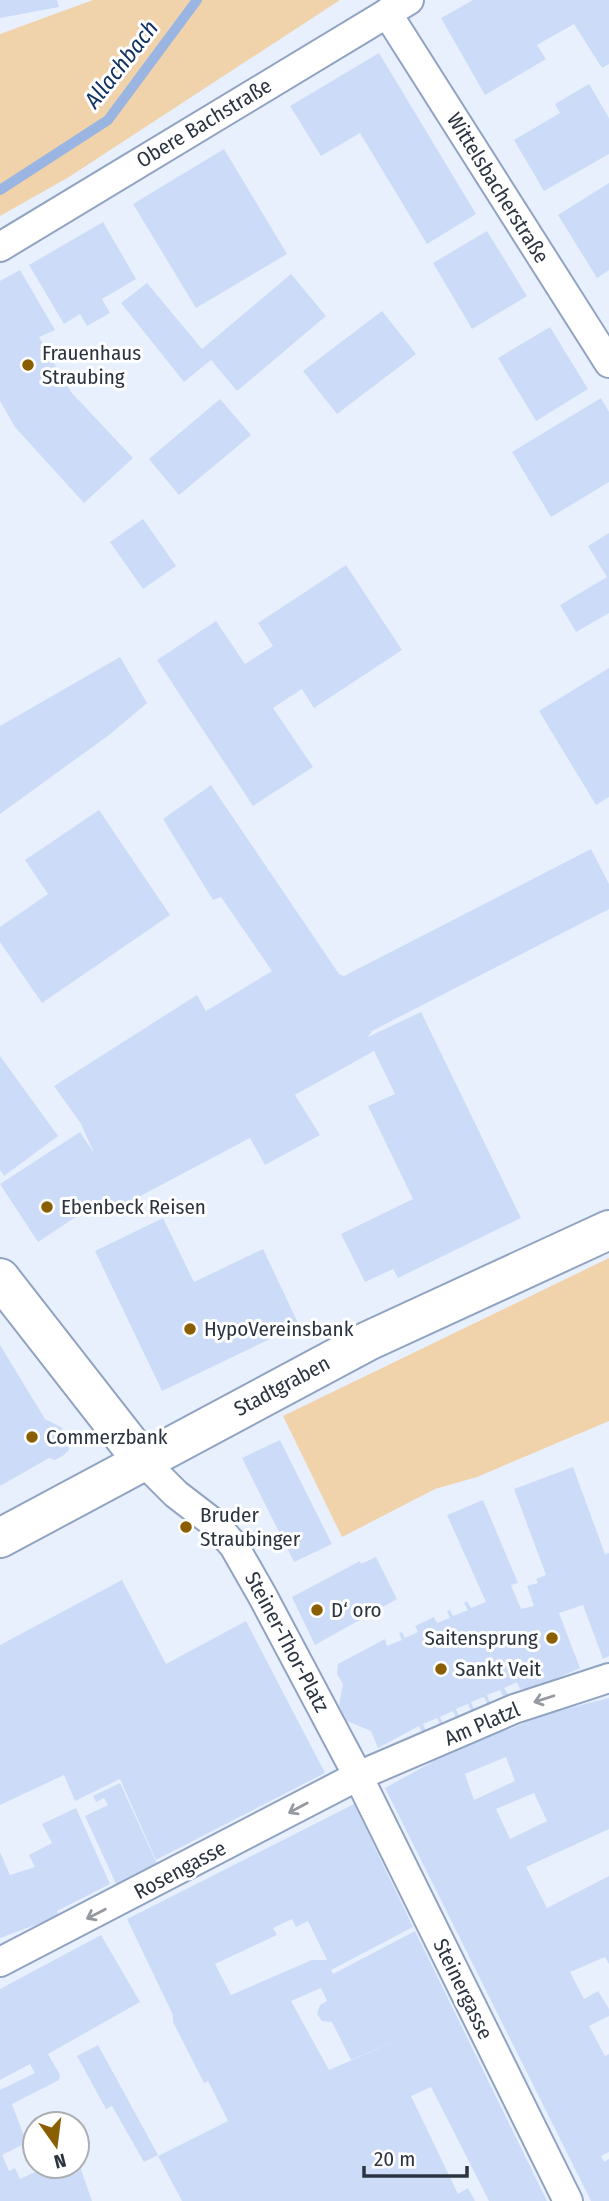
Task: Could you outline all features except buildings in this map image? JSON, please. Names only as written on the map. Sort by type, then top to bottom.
[{"type":"main road","name":"Stadtgraben","points":[[0,1538],[368,1341],[609,1230]]},
{"type":"main road","points":[[0,1278],[142,1460]]},
{"type":"street","name":"Obere Bachstraße","points":[[0,247],[398,6]]},
{"type":"street","name":"Wittelsbacherstraße","points":[[398,6],[609,363]]},
{"type":"street","name":"Steiner-Thor-Platz","points":[[142,1460],[176,1494],[215,1524],[234,1546],[358,1776]]},
{"type":"street","name":"Am Platzl","points":[[358,1776],[514,1709],[609,1678]]},
{"type":"street","name":"Rosengasse","points":[[0,1962],[358,1776]]},
{"type":"street","name":"Steinergasse","points":[[358,1776],[568,2201]]},
{"type":"shaded area","points":[[93,0],[340,0],[69,177],[0,216],[0,34]]},
{"type":"shaded area","points":[[609,1258],[609,1421],[477,1477],[435,1489],[342,1537],[283,1416]]},
{"type":"waterway","name":"Allachbach","points":[[0,190],[108,120],[197,0]]},
{"type":"place","name":"Frauenhaus Straubing","points":[[28,365]]},
{"type":"place","name":"Ebenbeck Reisen","points":[[47,1207]]},
{"type":"place","name":"HypoVereinsbank","points":[[190,1329]]},
{"type":"place","name":"Commerzbank","points":[[32,1437]]},
{"type":"place","name":"Bruder Straubinger","points":[[186,1527]]},
{"type":"place","name":"D‘ oro","points":[[317,1610]]},
{"type":"place","name":"Saitensprung","points":[[552,1638]]},
{"type":"place","name":"Sankt Veit","points":[[441,1669]]}]
